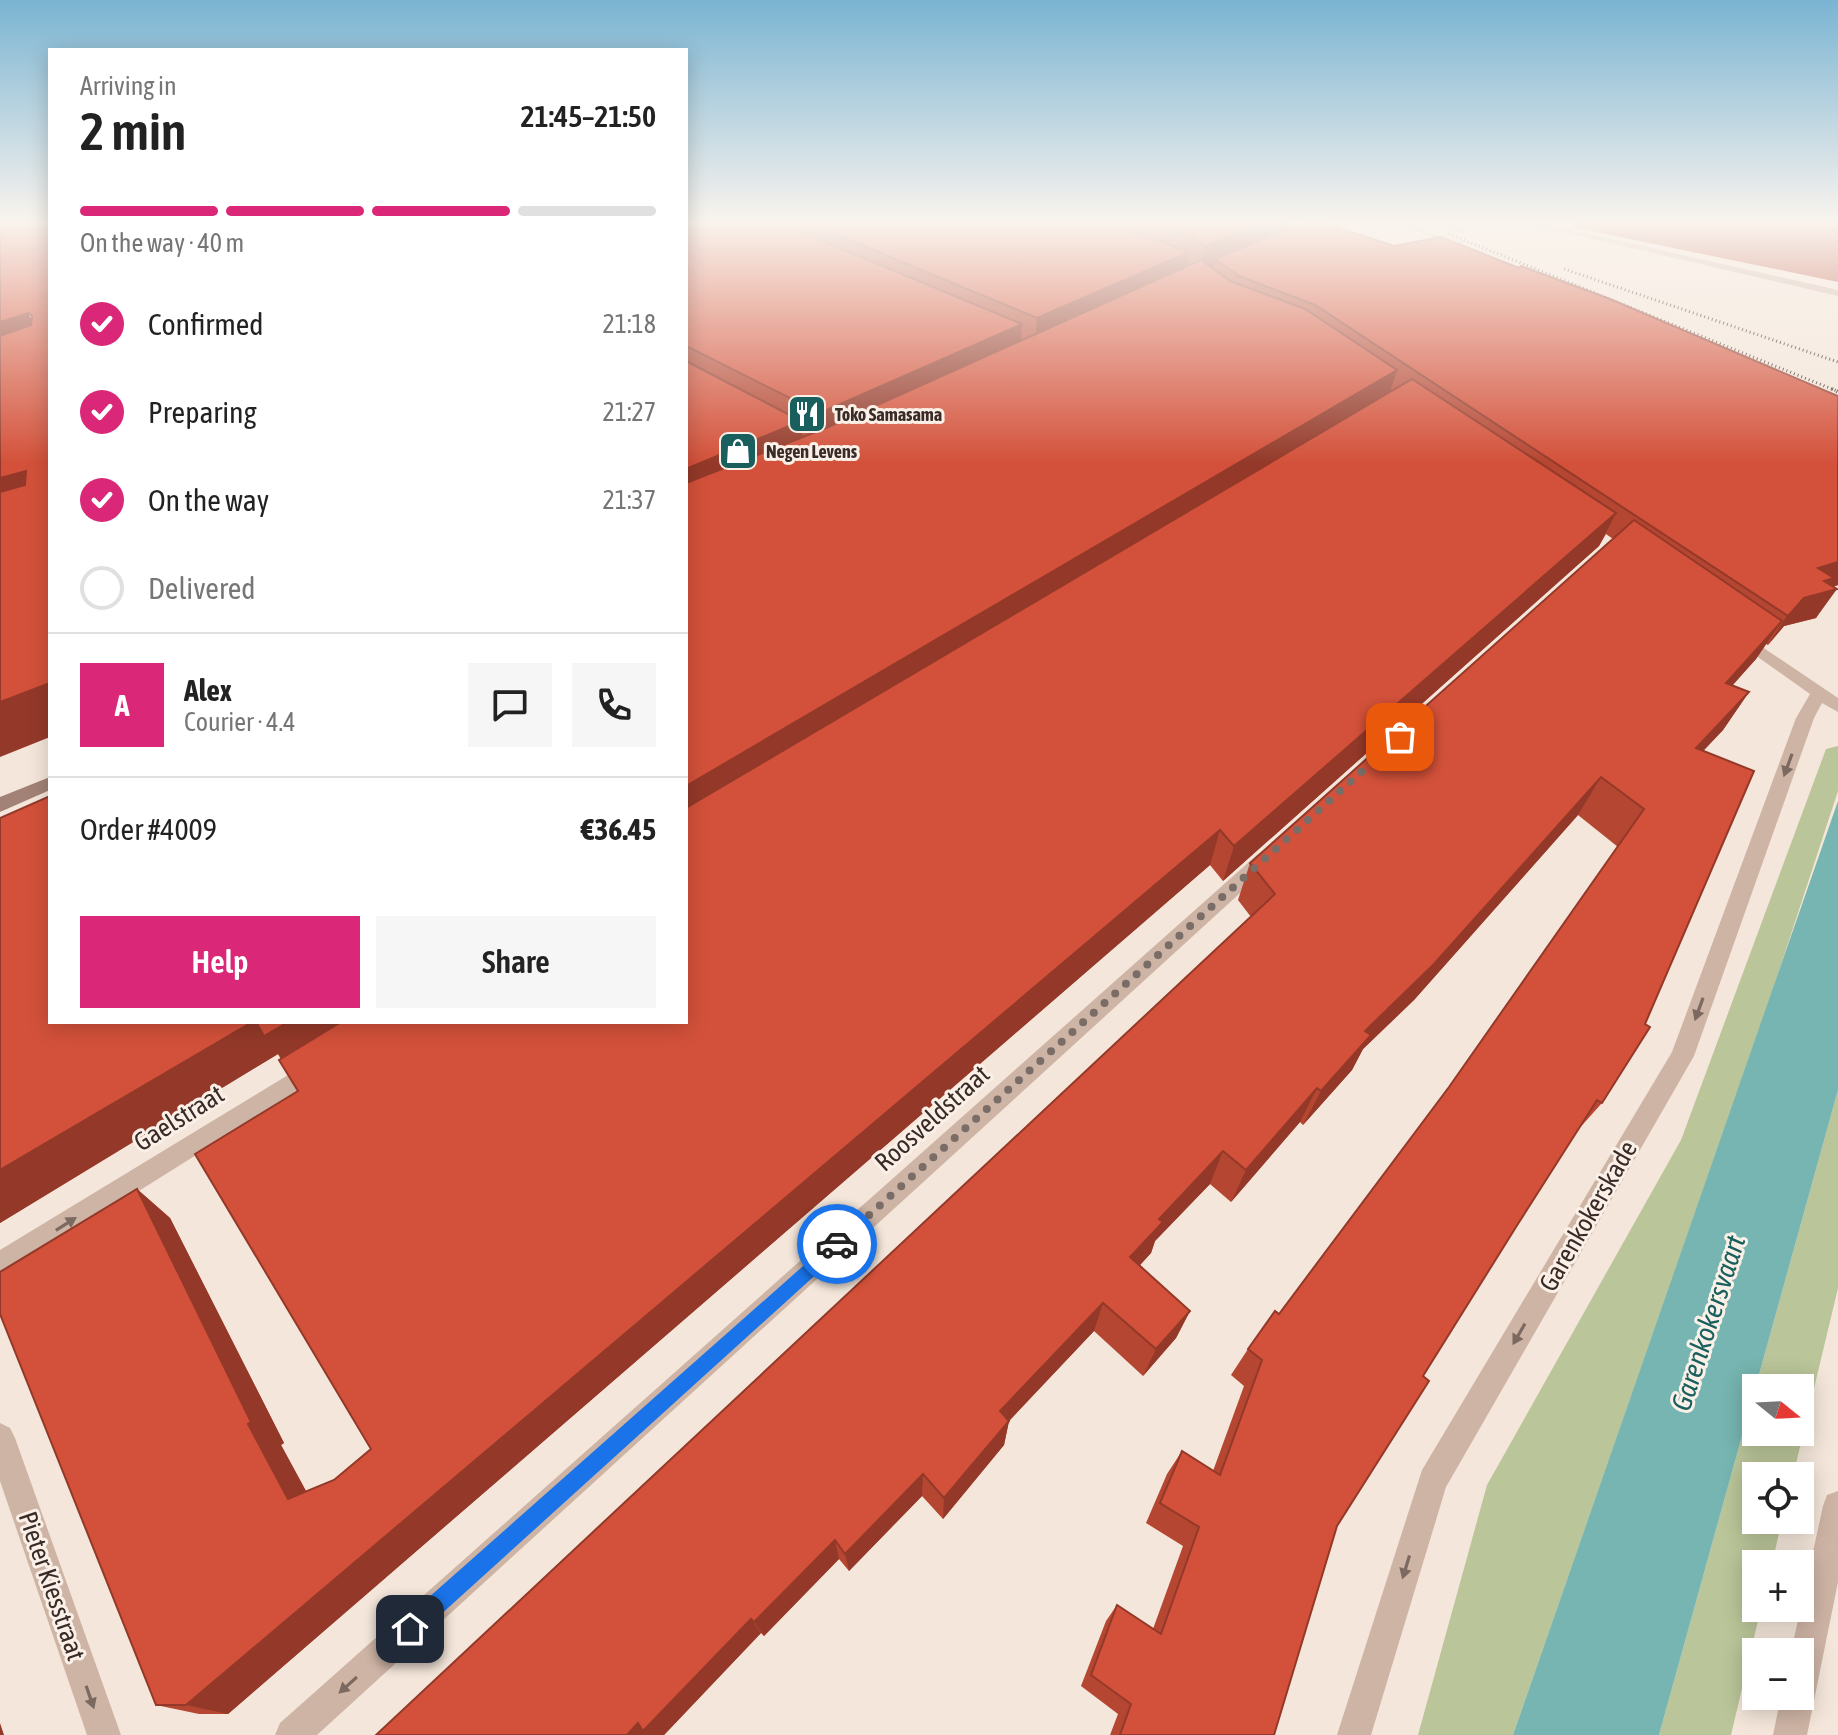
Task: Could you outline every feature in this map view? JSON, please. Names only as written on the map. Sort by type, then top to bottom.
[{"type":"main road","points":[[0,805],[48,784]]},
{"type":"street","points":[[1729,629],[1828,700]]},
{"type":"street","name":"Garenkokerskade","points":[[1354,1735],[1433,1481],[1682,1056],[1805,718],[1828,700]]},
{"type":"street","name":"Roosveldstraat","points":[[292,1735],[1282,843]]},
{"type":"street","name":"Gaelstraat","points":[[0,1265],[337,1056]]},
{"type":"street","name":"Pieter Kiesstraat","points":[[0,1438],[104,1735]]},
{"type":"street","points":[[1810,1638],[1838,1506]]},
{"type":"street","points":[[1790,1735],[1795,1710]]},
{"type":"green space","points":[[1838,746],[1838,791],[1774,986],[1513,1735],[1418,1735],[1487,1485],[1681,1140],[1826,749]]},
{"type":"green space","points":[[1838,1090],[1838,1288],[1814,1388],[1814,1374],[1759,1374]]},
{"type":"green space","points":[[1742,1436],[1742,1446],[1800,1446],[1796,1462],[1742,1462],[1742,1534],[1779,1534],[1775,1550],[1742,1550],[1742,1622],[1758,1622],[1754,1638],[1742,1638],[1742,1688],[1731,1735],[1659,1735]]},
{"type":"water","name":"Garenkokersvaart","points":[[1838,801],[1838,1090],[1759,1374],[1742,1374],[1742,1436],[1659,1735],[1513,1735]]},
{"type":"building","points":[[0,301],[48,301],[48,684],[0,702],[0,492],[25,485],[26,471],[0,478],[0,336],[31,325],[32,316],[28,313],[0,322]]},
{"type":"building","points":[[688,301],[967,301],[1022,324],[820,413],[688,347]]},
{"type":"building","points":[[996,301],[1076,301],[1037,318]]},
{"type":"building","points":[[1110,301],[1283,301],[1305,309],[1397,370],[688,785],[688,482],[826,428]]},
{"type":"building","points":[[1304,301],[1615,301],[1838,396],[1838,562],[1818,568],[1834,578],[1824,581],[1837,589],[1804,598],[1788,616]]},
{"type":"building","points":[[688,362],[801,421],[688,468]]},
{"type":"building","points":[[1412,379],[1616,513],[1234,846],[1220,830],[186,1705],[156,1705],[0,1314],[0,1272],[137,1189],[251,1422],[248,1424],[288,1499],[334,1480],[371,1449],[195,1154],[298,1091],[279,1060],[338,1024],[688,1024],[688,807]]},
{"type":"building","points":[[1634,520],[1782,621],[1726,683],[1749,692],[1696,748],[1754,771],[1645,1024],[1650,1027],[1602,1103],[1597,1100],[1516,1227],[1423,1376],[1429,1381],[1337,1526],[1274,1735],[1120,1735],[1131,1704],[1091,1675],[1117,1605],[1161,1634],[1199,1527],[1160,1503],[1182,1451],[1220,1475],[1262,1360],[1248,1349],[1275,1311],[1279,1314],[1449,1087],[1644,809],[1601,777],[1434,964],[1365,1031],[1371,1035],[1321,1091],[1317,1088],[1246,1170],[1223,1151],[1159,1219],[1163,1222],[1130,1257],[1190,1311],[1156,1349],[1103,1303],[1000,1411],[1009,1421],[944,1498],[923,1474],[845,1554],[835,1540],[754,1622],[751,1619],[643,1731],[638,1723],[627,1735],[376,1735],[1275,894],[1250,863]]},
{"type":"building","points":[[48,797],[48,1024],[249,1024],[0,1170],[0,818]]},
{"type":"building","points":[[257,1024],[285,1024],[264,1036]]},
{"type":"railway","points":[[1614,301],[1837,391]]},
{"type":"railway","points":[[1658,301],[1838,362]]},
{"type":"railway","points":[[1832,389],[1838,392]]},
{"type":"way so far","points":[[837,1244],[1400,737]]},
{"type":"place","name":"Toko Samasama","points":[[807,414]]},
{"type":"place","name":"Negen Levens","points":[[738,451]]},
{"type":"route","points":[[410,1629],[837,1244]]}]
